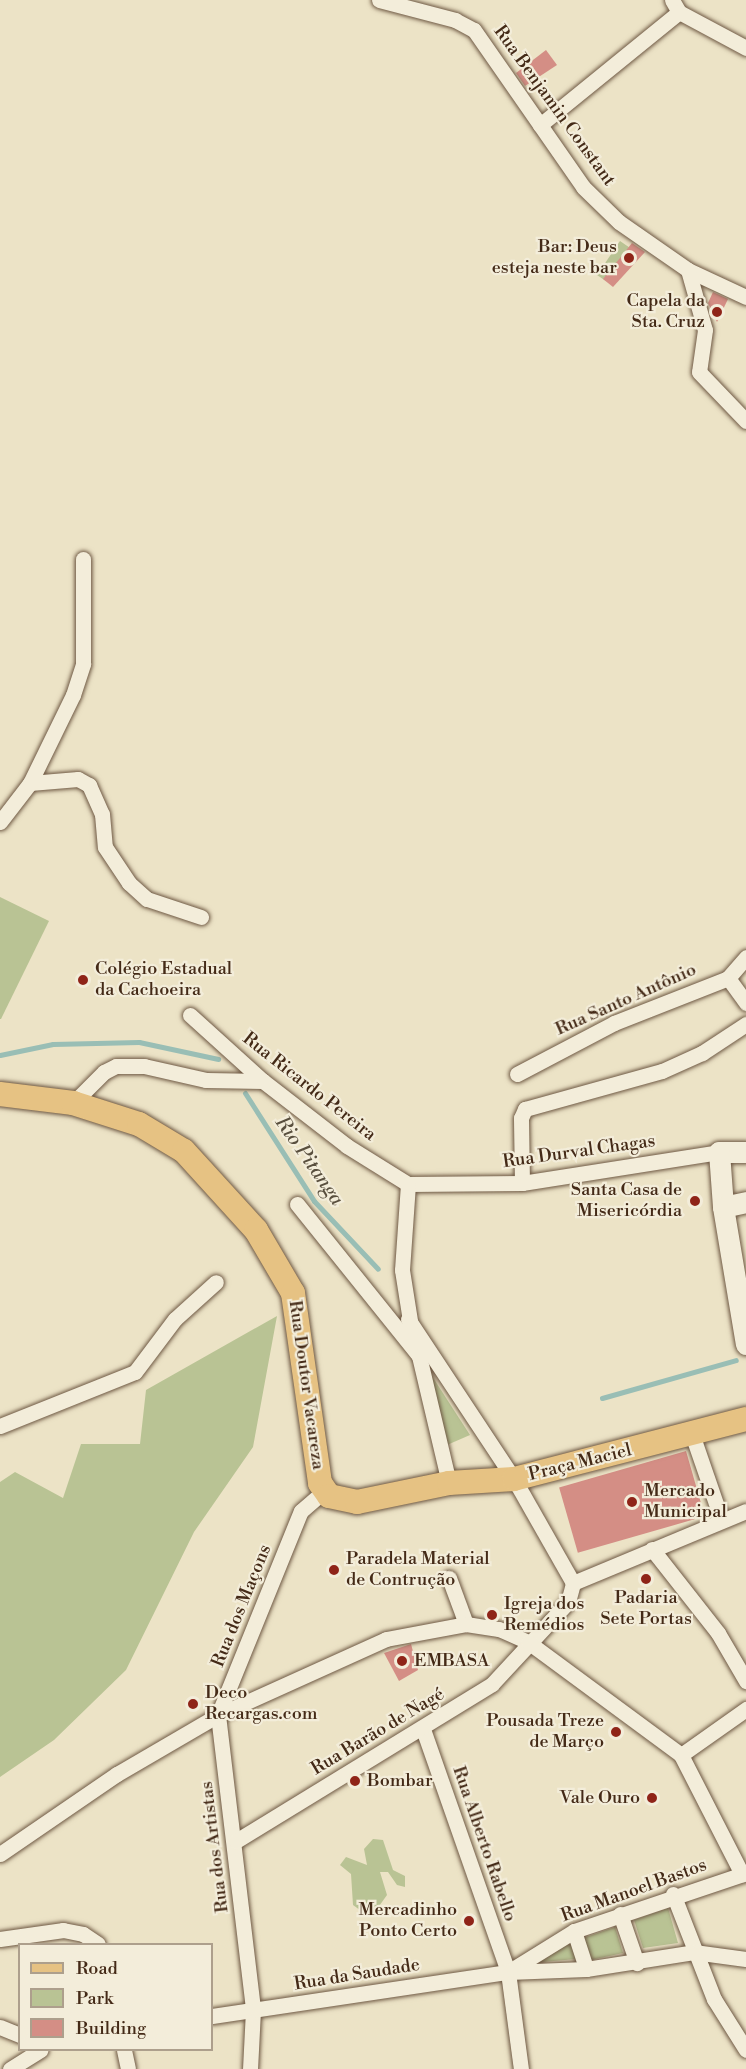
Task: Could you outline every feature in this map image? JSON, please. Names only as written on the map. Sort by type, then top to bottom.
[{"type":"main road","name":"Rua Doutor Vacareza","points":[[5,1100],[73,1103],[139,1124],[184,1151],[218,1185],[277,1261],[293,1293],[302,1329],[324,1491]]},
{"type":"main road","name":"Praça Maciel","points":[[514,1479],[746,1419]]},
{"type":"main road","points":[[324,1491],[339,1500],[357,1502],[449,1483],[514,1479]]},
{"type":"street","name":"Rua Benjamin Constant","points":[[379,0],[455,20],[474,30],[583,187],[619,222],[688,270],[746,297]]},
{"type":"street","points":[[540,125],[676,6],[746,48]]},
{"type":"street","points":[[688,270],[705,330],[699,372],[746,421]]},
{"type":"street","points":[[0,822],[30,783],[73,695],[83,664],[83,559]]},
{"type":"street","points":[[30,783],[78,779],[89,785],[102,814],[105,847],[129,883],[147,898],[201,917]]},
{"type":"street","name":"Rua Santo Antônio","points":[[517,1074],[614,1023],[728,978],[746,957]]},
{"type":"street","points":[[728,978],[746,1003]]},
{"type":"street","name":"Rua Ricardo Pereira","points":[[190,1015],[263,1081],[347,1146],[408,1184]]},
{"type":"street","points":[[522,1183],[520,1118],[525,1109],[662,1071],[702,1053],[746,1024]]},
{"type":"street","points":[[73,1103],[104,1072],[117,1066],[144,1066],[206,1080],[263,1081]]},
{"type":"street","points":[[746,1152],[719,1152],[723,1208],[746,1344]]},
{"type":"street","name":"Rua Durval Chagas","points":[[408,1184],[522,1183],[719,1152]]},
{"type":"street","points":[[408,1184],[402,1270],[408,1319],[449,1483]]},
{"type":"street","points":[[723,1208],[746,1202]]},
{"type":"street","points":[[297,1204],[419,1356]]},
{"type":"street","points":[[0,1426],[135,1372],[175,1318],[216,1282]]},
{"type":"street","points":[[408,1319],[514,1479]]},
{"type":"street","points":[[692,1434],[721,1518]]},
{"type":"street","name":"Praça Maciel","points":[[514,1479],[573,1583]]},
{"type":"street","name":"Rua dos Maçons","points":[[218,1715],[301,1511],[324,1491]]},
{"type":"street","points":[[528,1642],[567,1602],[573,1583],[721,1518],[746,1511]]},
{"type":"street","points":[[652,1549],[718,1633],[746,1681]]},
{"type":"street","points":[[449,1578],[466,1624]]},
{"type":"street","points":[[0,1854],[117,1774],[218,1715],[386,1639],[466,1624],[499,1629],[528,1642],[681,1755],[744,1873]]},
{"type":"street","name":"Rua Barão de Nagé","points":[[236,1841],[423,1729],[492,1684],[528,1642]]},
{"type":"street","points":[[681,1755],[746,1709]]},
{"type":"street","name":"Rua dos Artistas","points":[[218,1715],[236,1841],[253,2010],[250,2069]]},
{"type":"street","name":"Rua Alberto Rabello","points":[[423,1729],[508,1971],[521,2069]]},
{"type":"street","name":"Rua Manoel Bastos","points":[[508,1971],[574,1931],[673,1894],[744,1873]]},
{"type":"street","points":[[673,1894],[714,1999],[746,2050]]},
{"type":"street","points":[[620,1914],[638,1963]]},
{"type":"street","points":[[0,1939],[63,1930],[83,1934],[96,1943]]},
{"type":"street","points":[[574,1931],[586,1969]]},
{"type":"street","name":"Rua da Saudade","points":[[213,2016],[508,1971],[586,1969],[638,1963],[694,1952],[746,1959]]},
{"type":"street","points":[[0,2027],[18,2035]]},
{"type":"street","points":[[10,2069],[38,2051]]},
{"type":"street","points":[[124,2051],[128,2069]]},
{"type":"green space","points":[[620,241],[629,247],[606,281],[597,275]]},
{"type":"green space","points":[[0,897],[49,921],[1,1019],[0,1019]]},
{"type":"green space","points":[[277,1316],[253,1447],[194,1532],[126,1670],[54,1740],[0,1777],[0,1482],[15,1472],[63,1498],[81,1444],[140,1444],[146,1390]]},
{"type":"green space","points":[[419,1356],[470,1435],[447,1445]]},
{"type":"green space","points":[[373,1839],[383,1840],[393,1870],[405,1876],[405,1887],[397,1885],[388,1872],[380,1872],[387,1895],[377,1909],[364,1913],[353,1905],[351,1874],[340,1865],[346,1857],[367,1865],[364,1849]]},
{"type":"green space","points":[[668,1908],[678,1943],[643,1948],[634,1920]]},
{"type":"green space","points":[[615,1927],[623,1953],[591,1960],[583,1938]]},
{"type":"green space","points":[[571,1943],[576,1959],[531,1963]]},
{"type":"building","points":[[546,50],[557,65],[525,86],[516,73]]},
{"type":"building","name":"Bar: Deus esteja neste bar","points":[[632,243],[645,252],[613,287],[603,279]]},
{"type":"building","name":"Capela da Sta. Cruz","points":[[713,292],[728,299],[717,322],[708,303]]},
{"type":"building","name":"Mercado Municipal","points":[[686,1451],[705,1516],[578,1553],[559,1487]]},
{"type":"building","name":"EMBASA","points":[[411,1644],[418,1670],[399,1681],[384,1653]]},
{"type":"waterway","points":[[0,1055],[53,1044],[139,1042],[218,1059]]},
{"type":"waterway","name":"Rio Pitanga","points":[[245,1093],[314,1201],[378,1269]]},
{"type":"waterway","name":"Rio Pitanga","points":[[602,1398],[736,1360]]},
{"type":"place","name":"Bar: Deus esteja neste bar","points":[[629,258]]},
{"type":"place","name":"Capela da Sta. Cruz","points":[[717,312]]},
{"type":"place","name":"Colégio Estadual da Cachoeira","points":[[83,980]]},
{"type":"place","name":"Santa Casa de Misericórdia","points":[[695,1201]]},
{"type":"place","name":"Mercado Municipal","points":[[632,1502]]},
{"type":"place","name":"Paradela Material de Contrução","points":[[334,1570]]},
{"type":"place","name":"Padaria Sete Portas","points":[[646,1579]]},
{"type":"place","name":"Igreja dos Remédios","points":[[492,1615]]},
{"type":"place","name":"EMBASA","points":[[402,1661]]},
{"type":"place","name":"Deco Recargas.com","points":[[193,1704]]},
{"type":"place","name":"Pousada Treze de Março","points":[[616,1732]]},
{"type":"place","name":"Bombar","points":[[355,1781]]},
{"type":"place","name":"Vale Ouro","points":[[652,1798]]},
{"type":"place","name":"Mercadinho Ponto Certo","points":[[469,1921]]}]
